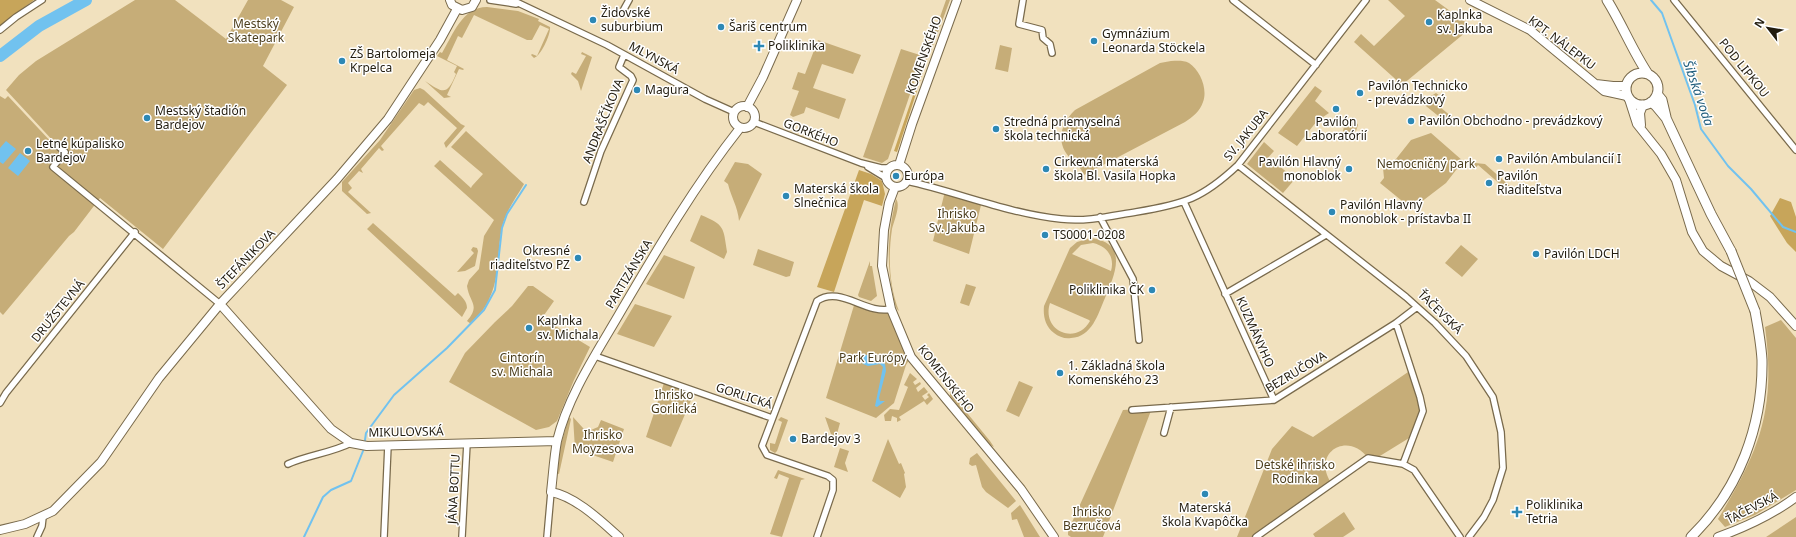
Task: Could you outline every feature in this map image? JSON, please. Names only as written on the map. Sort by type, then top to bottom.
[{"type":"main road","points":[[1607,0],[1619,19],[1634,51],[1648,74],[1657,84],[1657,94],[1665,108],[1666,118],[1711,214],[1731,251],[1755,311],[1762,358],[1762,380],[1751,440],[1741,466],[1728,491],[1702,526],[1691,537]]},
{"type":"main road","points":[[1633,76],[1634,51]]},
{"type":"main road","points":[[1648,74],[1638,73],[1633,76],[1626,86],[1628,98],[1638,105],[1647,104],[1657,94]]},
{"type":"main road","points":[[1647,104],[1666,118]]},
{"type":"street","points":[[0,30],[42,0]]},
{"type":"street","points":[[450,0],[452,5],[457,9],[467,10],[472,7],[476,0]]},
{"type":"street","name":"MLYNSKÁ","points":[[490,0],[521,4]]},
{"type":"street","name":"MLYNSKÁ","points":[[512,0],[624,55],[705,99],[734,112]]},
{"type":"street","points":[[624,9],[629,0]]},
{"type":"street","points":[[747,107],[763,77],[797,0]]},
{"type":"street","name":"KOMENSKÉHO","points":[[900,165],[916,110],[957,0]]},
{"type":"street","points":[[1023,0],[1019,24],[1042,30],[1043,38],[1050,44],[1052,53]]},
{"type":"street","points":[[1233,0],[1316,65]]},
{"type":"street","name":"SV. JAKUBA","points":[[908,181],[1044,217],[1081,220],[1184,202],[1219,182],[1238,165],[1366,0]]},
{"type":"street","name":"KPT. NÁLEPKU","points":[[1470,0],[1530,30],[1604,90],[1628,98]]},
{"type":"street","name":"POD LIPKOU","points":[[1674,0],[1796,150]]},
{"type":"street","name":"ŠTEFÁNIKOVA","points":[[0,530],[25,524],[43,517],[53,511],[101,462],[159,378],[220,304],[337,179],[388,119],[440,40],[457,9]]},
{"type":"street","name":"ANDRAŠČÍKOVA","points":[[584,202],[601,151],[633,80],[631,76],[619,67],[624,55]]},
{"type":"street","name":"KPT. NÁLEPKU","points":[[1596,84],[1626,86]]},
{"type":"street","points":[[1628,98],[1633,114],[1643,131],[1661,154],[1676,180],[1692,232],[1703,251],[1721,266],[1759,288],[1781,308],[1796,326]]},
{"type":"street","points":[[1643,131],[1640,120],[1641,108],[1647,104]]},
{"type":"street","points":[[741,106],[747,107],[753,111],[755,115],[754,122],[748,128],[740,128],[733,122],[734,112],[741,106]]},
{"type":"street","name":"GORKÉHO","points":[[754,122],[861,163],[880,168],[890,168]]},
{"type":"street","name":"PARTIZÁNSKA","points":[[546,537],[558,441],[577,387],[662,241],[716,160],[740,128]]},
{"type":"street","points":[[59,147],[65,152],[53,167],[135,232],[220,304]]},
{"type":"street","name":"GORKÉHO","points":[[861,163],[886,178]]},
{"type":"street","points":[[900,165],[907,170],[908,181],[904,185],[895,187],[889,184],[886,178],[890,168],[900,165]]},
{"type":"street","name":"ŤAČEVSKÁ","points":[[1238,165],[1435,322],[1466,356],[1493,397],[1501,432],[1503,468],[1493,500],[1484,517],[1469,537]]},
{"type":"street","name":"KOMENSKÉHO","points":[[895,187],[887,212],[882,248],[883,272],[891,308],[911,357],[1014,481],[1036,509],[1054,537]]},
{"type":"street","name":"KUZMÁNYHO","points":[[1184,202],[1274,400]]},
{"type":"street","points":[[1100,217],[1133,279],[1139,340]]},
{"type":"street","name":"DRUŽSTEVNÁ","points":[[0,403],[6,393],[135,232]]},
{"type":"street","name":"KUZMÁNYHO","points":[[1225,294],[1326,235]]},
{"type":"street","name":"GORLICKÁ","points":[[595,356],[772,418],[814,305],[821,298],[828,296],[841,297],[873,309],[883,311],[891,308]]},
{"type":"street","name":"MIKULOVSKÁ","points":[[220,304],[331,429],[351,443],[367,446],[558,441]]},
{"type":"street","name":"BEZRUČOVA","points":[[1132,410],[1274,400],[1396,323],[1417,307]]},
{"type":"street","points":[[1396,323],[1420,397],[1423,411],[1403,464]]},
{"type":"street","points":[[1164,433],[1171,407]]},
{"type":"street","points":[[772,418],[762,446],[767,455],[828,476],[833,480],[833,490],[817,537]]},
{"type":"street","points":[[288,464],[317,454],[337,450],[351,443]]},
{"type":"street","name":"JÁNA BOTTU","points":[[462,537],[467,443]]},
{"type":"street","points":[[384,537],[388,445]]},
{"type":"street","points":[[1256,537],[1368,458],[1403,464],[1414,470],[1460,537]]},
{"type":"street","points":[[551,492],[560,494],[594,515],[619,537]]},
{"type":"street","name":"ŤAČEVSKÁ","points":[[1718,537],[1744,527],[1781,508],[1796,497]]},
{"type":"street","points":[[37,537],[42,526],[43,517]]},
{"type":"green space","name":"Mestský štadión Bardejov","points":[[135,0],[175,0],[226,39],[248,0],[281,0],[294,7],[263,66],[287,85],[163,249],[100,198],[74,232],[3,315],[0,312],[0,96],[5,99],[8,96],[54,145],[55,143],[6,90],[19,75],[36,61]]},
{"type":"green space","points":[[946,0],[950,0],[931,51],[928,51]]},
{"type":"green space","points":[[1388,0],[1435,0],[1472,27],[1402,85],[1354,42],[1361,34],[1374,46],[1405,16]]},
{"type":"green space","points":[[487,7],[518,11],[539,19],[538,21],[550,27],[549,35],[537,56],[549,29],[540,25],[532,40],[527,40],[474,15],[462,38],[458,36],[447,60],[464,69],[459,69],[447,95],[451,97],[444,98],[425,81],[440,90],[447,89],[450,86],[456,74],[454,72],[457,66],[437,56],[440,52],[442,53],[459,23],[478,8]]},
{"type":"green space","points":[[818,40],[861,55],[853,74],[822,64],[813,88],[846,99],[839,119],[806,107],[804,113],[793,117],[790,115],[799,91],[792,89],[798,72],[805,74]]},
{"type":"green space","points":[[1000,45],[1012,48],[1008,72],[995,69]]},
{"type":"green space","points":[[901,49],[923,56],[888,159],[882,163],[863,157]]},
{"type":"green space","points":[[582,52],[592,57],[581,91],[578,81],[571,74],[572,72],[576,74],[586,56],[581,54]]},
{"type":"green space","points":[[532,54],[537,56],[534,58],[531,55]]},
{"type":"green space","points":[[1182,61],[1189,63],[1200,75],[1204,86],[1204,97],[1202,105],[1198,111],[1185,122],[1084,175],[1079,167],[1065,152],[1062,146],[1061,139],[1063,127],[1070,115],[1075,110],[1160,63]]},
{"type":"green space","points":[[1315,86],[1322,91],[1315,101],[1329,113],[1317,121],[1297,146],[1278,133]]},
{"type":"green space","points":[[420,88],[465,126],[446,148],[444,143],[457,128],[428,102],[424,106],[419,103],[381,146],[384,150],[382,151],[379,148],[361,169],[363,173],[359,171],[348,183],[352,188],[348,192],[371,213],[367,214],[342,191],[342,182],[380,140],[414,90]]},
{"type":"green space","points":[[1436,93],[1440,96],[1434,102],[1452,117],[1450,121],[1442,119],[1421,102]]},
{"type":"green space","points":[[1353,117],[1358,125],[1356,131],[1349,134],[1343,131],[1344,126]]},
{"type":"green space","points":[[466,131],[524,184],[511,205],[503,222],[500,236],[497,272],[493,289],[482,312],[471,324],[467,321],[471,316],[474,307],[467,286],[469,280],[479,269],[484,236],[494,220],[434,166],[440,160],[471,188],[483,174],[451,147]]},
{"type":"green space","name":"Nemocničný park","points":[[1431,133],[1463,161],[1446,183],[1412,209],[1380,183],[1384,178],[1383,168],[1396,159],[1411,140]]},
{"type":"green space","points":[[1264,142],[1274,151],[1266,160],[1270,163],[1272,160],[1295,179],[1283,193],[1247,164]]},
{"type":"green space","points":[[735,162],[748,164],[762,174],[739,221],[728,184],[724,181]]},
{"type":"green space","points":[[1475,163],[1485,164],[1511,187],[1511,190],[1509,192],[1478,165],[1474,170],[1471,167]]},
{"type":"green space","name":"Ihrisko Sv. Jakuba","points":[[945,191],[982,201],[969,254],[933,241]]},
{"type":"green space","points":[[896,199],[898,205],[892,229],[890,271],[893,291],[899,311],[894,299],[889,270],[891,223]]},
{"type":"green space","points":[[701,215],[715,221],[722,228],[727,252],[724,259],[690,241]]},
{"type":"green space","points":[[373,223],[455,296],[458,293],[461,296],[467,306],[462,317],[367,229]]},
{"type":"green space","points":[[1091,238],[1103,241],[1111,246],[1115,253],[1116,262],[1112,280],[1100,311],[1093,324],[1084,334],[1078,337],[1067,338],[1056,334],[1048,327],[1044,317],[1044,306],[1070,248],[1077,242]],"holes":[[[1093,243],[1098,244],[1109,253],[1112,261],[1111,271],[1072,254],[1081,245]],[[1050,303],[1089,320],[1090,321],[1084,329],[1077,333],[1069,334],[1061,332],[1055,328],[1050,321]]]},
{"type":"green space","points":[[1461,245],[1478,259],[1462,277],[1445,263]]},
{"type":"green space","points":[[473,247],[477,248],[478,251],[475,266],[465,271],[457,272],[474,253],[471,250]]},
{"type":"green space","points":[[758,249],[794,262],[790,276],[786,277],[753,265]]},
{"type":"green space","points":[[664,255],[695,267],[684,299],[646,284]]},
{"type":"green space","points":[[870,261],[877,296],[871,301],[859,297],[858,295]]},
{"type":"green space","points":[[966,284],[976,287],[969,306],[960,303]]},
{"type":"green space","name":"Cintorín sv. Michala","points":[[528,286],[533,286],[554,301],[542,318],[590,347],[557,421],[549,427],[536,430],[449,382],[465,353],[512,306]]},
{"type":"green space","name":"Park Európy","points":[[855,302],[873,309],[891,309],[911,357],[906,365],[894,403],[876,418],[826,398]]},
{"type":"green space","points":[[635,304],[672,316],[654,347],[617,334]]},
{"type":"green space","points":[[1781,320],[1796,338],[1796,490],[1755,515],[1725,527],[1718,519],[1745,471],[1754,450],[1766,406],[1768,356],[1765,327]]},
{"type":"green space","name":"Detské ihrisko Rodinka","points":[[1411,370],[1423,411],[1414,435],[1375,459],[1368,458],[1360,450],[1351,446],[1342,446],[1334,449],[1328,455],[1326,463],[1326,473],[1332,484],[1256,537],[1237,537],[1272,449],[1292,426],[1313,437]]},
{"type":"green space","points":[[910,373],[917,379],[913,382],[915,385],[920,382],[921,384],[916,388],[918,392],[924,387],[928,392],[922,396],[925,400],[929,397],[927,395],[929,393],[933,399],[927,405],[924,401],[899,417],[901,420],[897,422],[897,418],[892,416],[891,421],[885,421],[884,415],[890,409],[899,410],[908,387],[904,385]]},
{"type":"green space","name":"Ihrisko Gorlická","points":[[665,380],[695,391],[671,447],[646,437]]},
{"type":"green space","points":[[1019,381],[1033,387],[1019,417],[1006,411]]},
{"type":"green space","points":[[950,392],[994,447],[988,444],[950,396]]},
{"type":"green space","name":"Ihrisko Bezručová","points":[[1152,408],[1103,537],[1071,537],[1068,535],[1068,531],[1123,410]]},
{"type":"green space","points":[[569,417],[571,419],[559,474],[556,473],[561,444]]},
{"type":"green space","name":"Ihrisko Moyzesova","points":[[573,417],[583,428],[591,430],[598,427],[601,420],[624,429],[613,462],[575,449]]},
{"type":"green space","points":[[781,417],[788,420],[775,453],[770,450],[770,443],[775,444],[782,422],[778,420]]},
{"type":"green space","points":[[825,417],[840,423],[835,441],[833,440]]},
{"type":"green space","points":[[888,439],[899,464],[901,463],[905,473],[906,487],[900,498],[872,481]]},
{"type":"green space","points":[[840,448],[849,451],[845,463],[848,472],[834,467]]},
{"type":"green space","points":[[977,453],[1016,501],[1008,508],[986,492],[982,487],[976,465],[972,466],[969,464],[970,458]]},
{"type":"green space","points":[[778,470],[805,479],[801,480],[782,537],[770,534],[789,478],[779,474],[777,479],[774,478]]},
{"type":"green space","points":[[1020,505],[1040,537],[1024,537],[1017,519],[1012,520],[1011,513]]},
{"type":"green space","points":[[1344,512],[1355,529],[1343,537],[1315,537],[1313,534]]},
{"type":"green space","points":[[1796,517],[1796,537],[1766,537]]},
{"type":"shaded area","points":[[0,0],[34,0],[0,26]]},
{"type":"shaded area","points":[[926,57],[927,60],[897,152],[894,151]]},
{"type":"shaded area","points":[[859,170],[871,174],[882,181],[885,194],[882,206],[864,200],[834,292],[817,287]]},
{"type":"shaded area","points":[[1780,198],[1791,202],[1796,217],[1796,252],[1787,243],[1770,216]]},
{"type":"water","points":[[6,141],[16,149],[3,164],[0,162],[0,148]]},
{"type":"water","points":[[20,153],[30,161],[18,176],[8,168]]},
{"type":"water","points":[[864,354],[869,356],[874,363],[880,361],[885,364],[886,371],[879,398],[880,401],[885,401],[877,407],[875,406],[883,367],[880,364],[868,366],[863,364],[858,355]]},
{"type":"waterway","points":[[0,56],[39,26],[86,0]]},
{"type":"waterway","name":"Šibská voda","points":[[1651,0],[1662,13],[1695,105],[1701,129],[1728,166],[1751,189],[1783,227],[1796,232]]},
{"type":"waterway","points":[[365,440],[366,433],[394,395],[447,348],[484,310],[495,290],[502,228],[507,214],[526,185]]},
{"type":"waterway","points":[[304,537],[323,497],[331,490],[351,481],[363,451]]},
{"type":"place","name":"Židovské suburbium","points":[[593,20]]},
{"type":"place","name":"Kaplnka sv. Jakuba","points":[[1429,22]]},
{"type":"place","name":"Šariš centrum","points":[[721,27]]},
{"type":"place","name":"Gymnázium Leonarda Stöckela","points":[[1094,41]]},
{"type":"place","name":"Poliklinika","points":[[759,46]]},
{"type":"place","name":"ZŠ Bartolomeja Krpelca","points":[[342,61]]},
{"type":"place","name":"Magura","points":[[637,90]]},
{"type":"place","name":"Pavilón Technicko - prevádzkový","points":[[1360,93]]},
{"type":"place","name":"Pavilón Laboratórií","points":[[1336,109]]},
{"type":"place","name":"Mestský štadión Bardejov","points":[[147,118]]},
{"type":"place","name":"Pavilón Obchodno - prevádzkový","points":[[1411,121]]},
{"type":"place","name":"Stredná priemyselná škola technická","points":[[996,129]]},
{"type":"place","name":"Letné kúpalisko Bardejov","points":[[28,151]]},
{"type":"place","name":"Pavilón Ambulancií I","points":[[1499,159]]},
{"type":"place","name":"Cirkevná materská škola Bl. Vasiľa Hopka","points":[[1046,169]]},
{"type":"place","name":"Pavilón Hlavný monoblok","points":[[1349,169]]},
{"type":"place","name":"Európa","points":[[896,176]]},
{"type":"place","name":"Pavilón Riaditeľstva","points":[[1489,183]]},
{"type":"place","name":"Materská škola Slnečnica","points":[[786,196]]},
{"type":"place","name":"Pavilón Hlavný monoblok - prístavba II","points":[[1332,212]]},
{"type":"place","name":"TS0001-0208","points":[[1045,235]]},
{"type":"place","name":"Pavilón LDCH","points":[[1536,254]]},
{"type":"place","name":"Okresné riaditeľstvo PZ","points":[[578,258]]},
{"type":"place","name":"Poliklinika ČK","points":[[1152,290]]},
{"type":"place","name":"Kaplnka sv. Michala","points":[[529,328]]},
{"type":"place","name":"1. Základná škola Komenského 23","points":[[1060,373]]},
{"type":"place","name":"Bardejov 3","points":[[793,439]]},
{"type":"place","name":"Materská škola Kvapôčka","points":[[1205,494]]},
{"type":"place","name":"Poliklinika Tetria","points":[[1517,512]]},
{"type":"park label","name":"Mestský Skatepark","points":[[256,31]]}]
